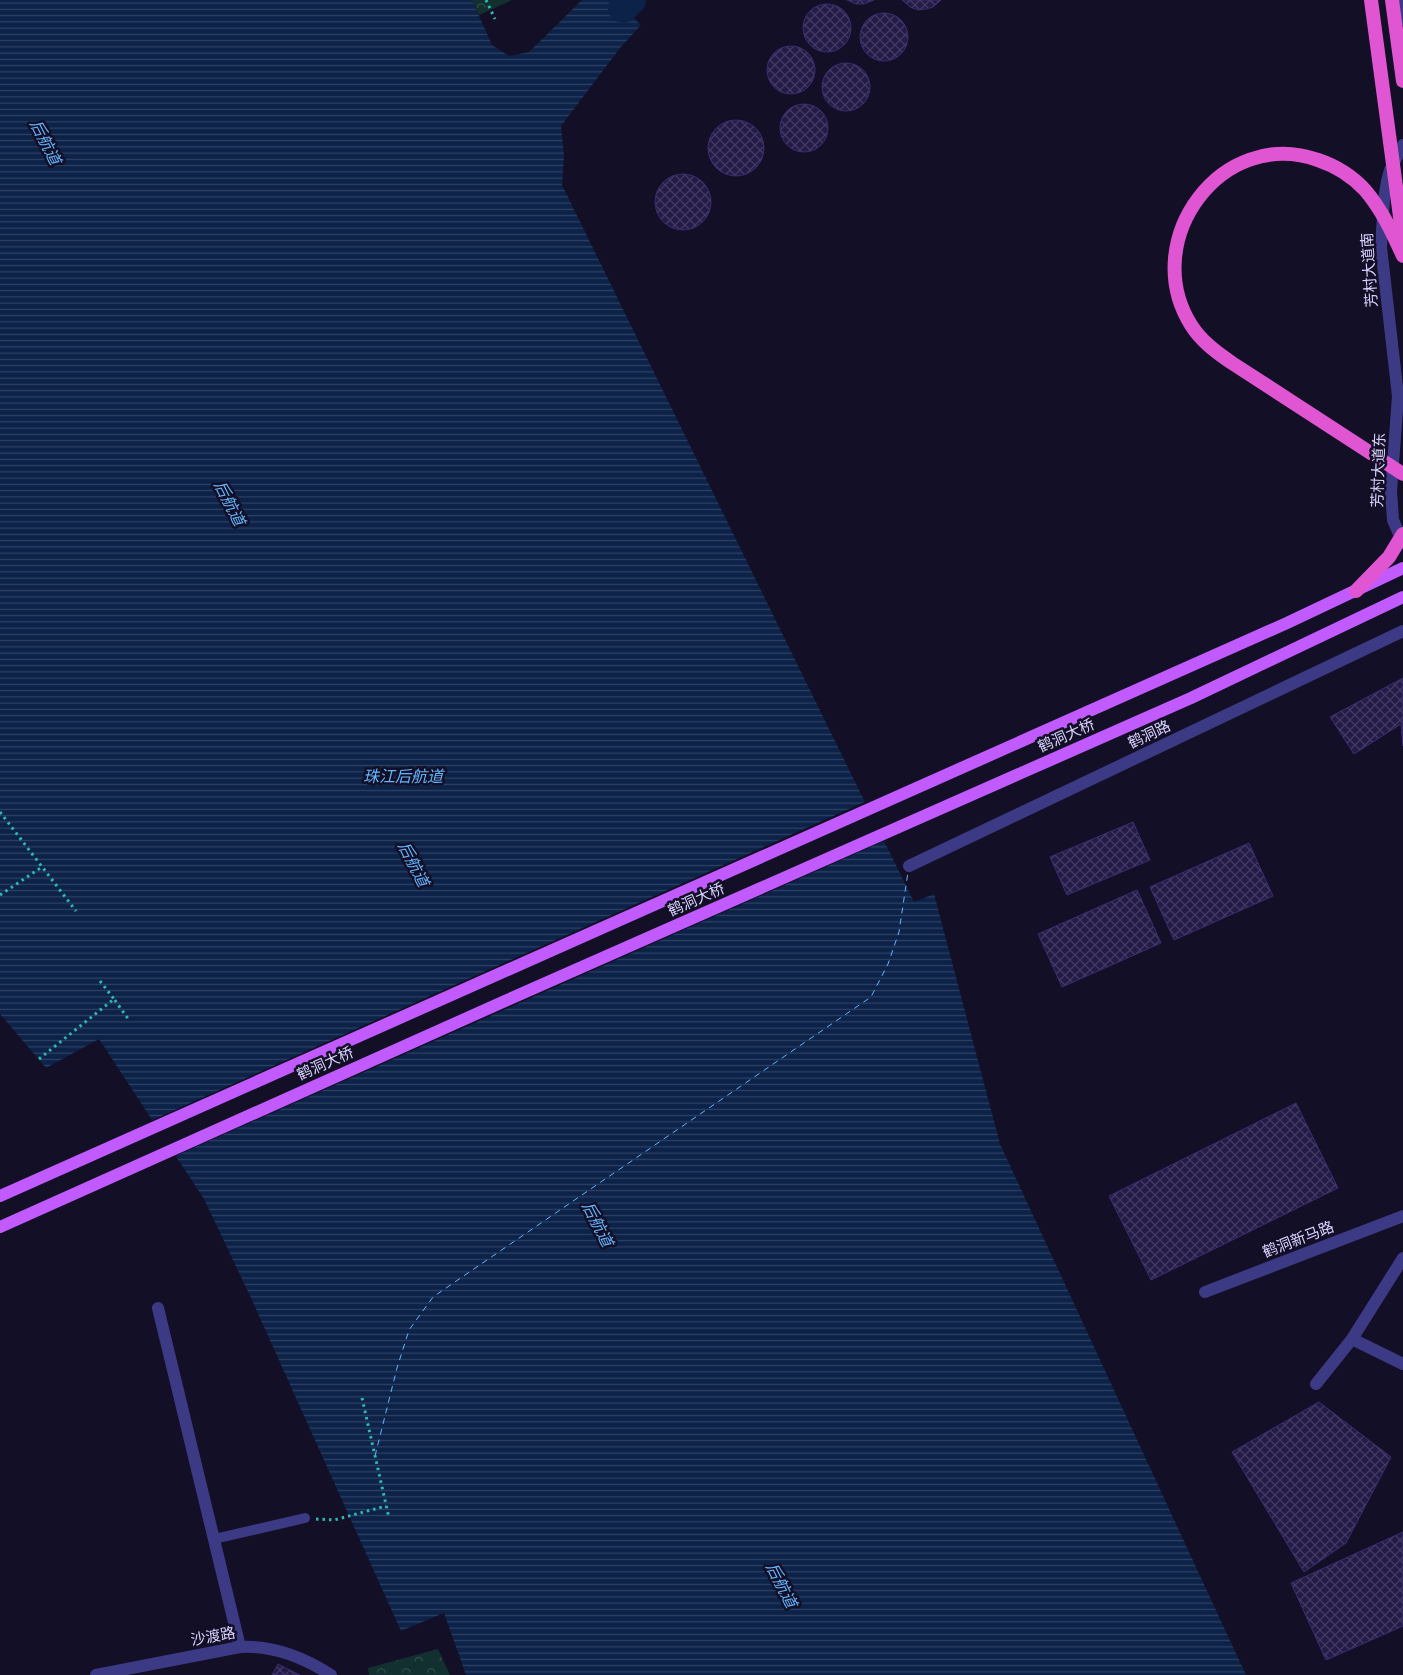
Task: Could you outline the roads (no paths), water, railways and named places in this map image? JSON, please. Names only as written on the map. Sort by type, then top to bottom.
[{"type":"highway","points":[[1371,0],[1403,239]]},
{"type":"highway","points":[[1392,0],[1403,81]]},
{"type":"highway","points":[[1403,256],[1381,211],[1355,180],[1330,165],[1302,155],[1272,154],[1257,157],[1228,170],[1206,190],[1191,209],[1182,227],[1175,265],[1179,295],[1184,310],[1190,323],[1208,346],[1403,474]]},
{"type":"highway","points":[[1356,591],[1389,558],[1403,534]]},
{"type":"main road","name":"鹤洞大桥","points":[[0,1196],[1278,627],[1403,568]]},
{"type":"main road","name":"鹤洞大桥","points":[[0,1227],[496,1005],[1182,702],[1403,597]]},
{"type":"street","points":[[1399,0],[1403,19]]},
{"type":"street","name":"芳村大道南","points":[[1400,396],[1381,247],[1387,181],[1390,170],[1403,145]]},
{"type":"street","name":"芳村大道东","points":[[1400,396],[1391,491],[1393,520],[1403,543]]},
{"type":"street","name":"鹤洞路","points":[[909,866],[1403,632]]},
{"type":"street","name":"鹤洞新马路","points":[[1205,1292],[1403,1216]]},
{"type":"street","points":[[1316,1384],[1352,1339],[1403,1258]]},
{"type":"street","points":[[158,1308],[240,1647]]},
{"type":"street","points":[[1352,1339],[1403,1364]]},
{"type":"street","name":"沙渡路","points":[[96,1675],[240,1647],[254,1646],[276,1650],[306,1661],[331,1675]]},
{"type":"lane","points":[[214,1539],[305,1518]]},
{"type":"water","name":"珠江后航道","points":[[0,0],[472,0],[492,45],[509,56],[529,52],[582,0],[615,0],[641,25],[620,48],[561,126],[564,156],[562,185],[914,902],[934,894],[1000,1144],[1246,1675],[466,1675],[444,1613],[401,1631],[251,1298],[204,1199],[99,1039],[46,1068],[0,1014]]},
{"type":"waterway","points":[[623,8],[631,0]]},
{"type":"water label","name":"后航道","points":[[46,142]]},
{"type":"water label","name":"后航道","points":[[230,503]]},
{"type":"water label","name":"后航道","points":[[414,864]]},
{"type":"water label","name":"后航道","points":[[598,1224]]},
{"type":"water label","name":"后航道","points":[[782,1585]]}]
